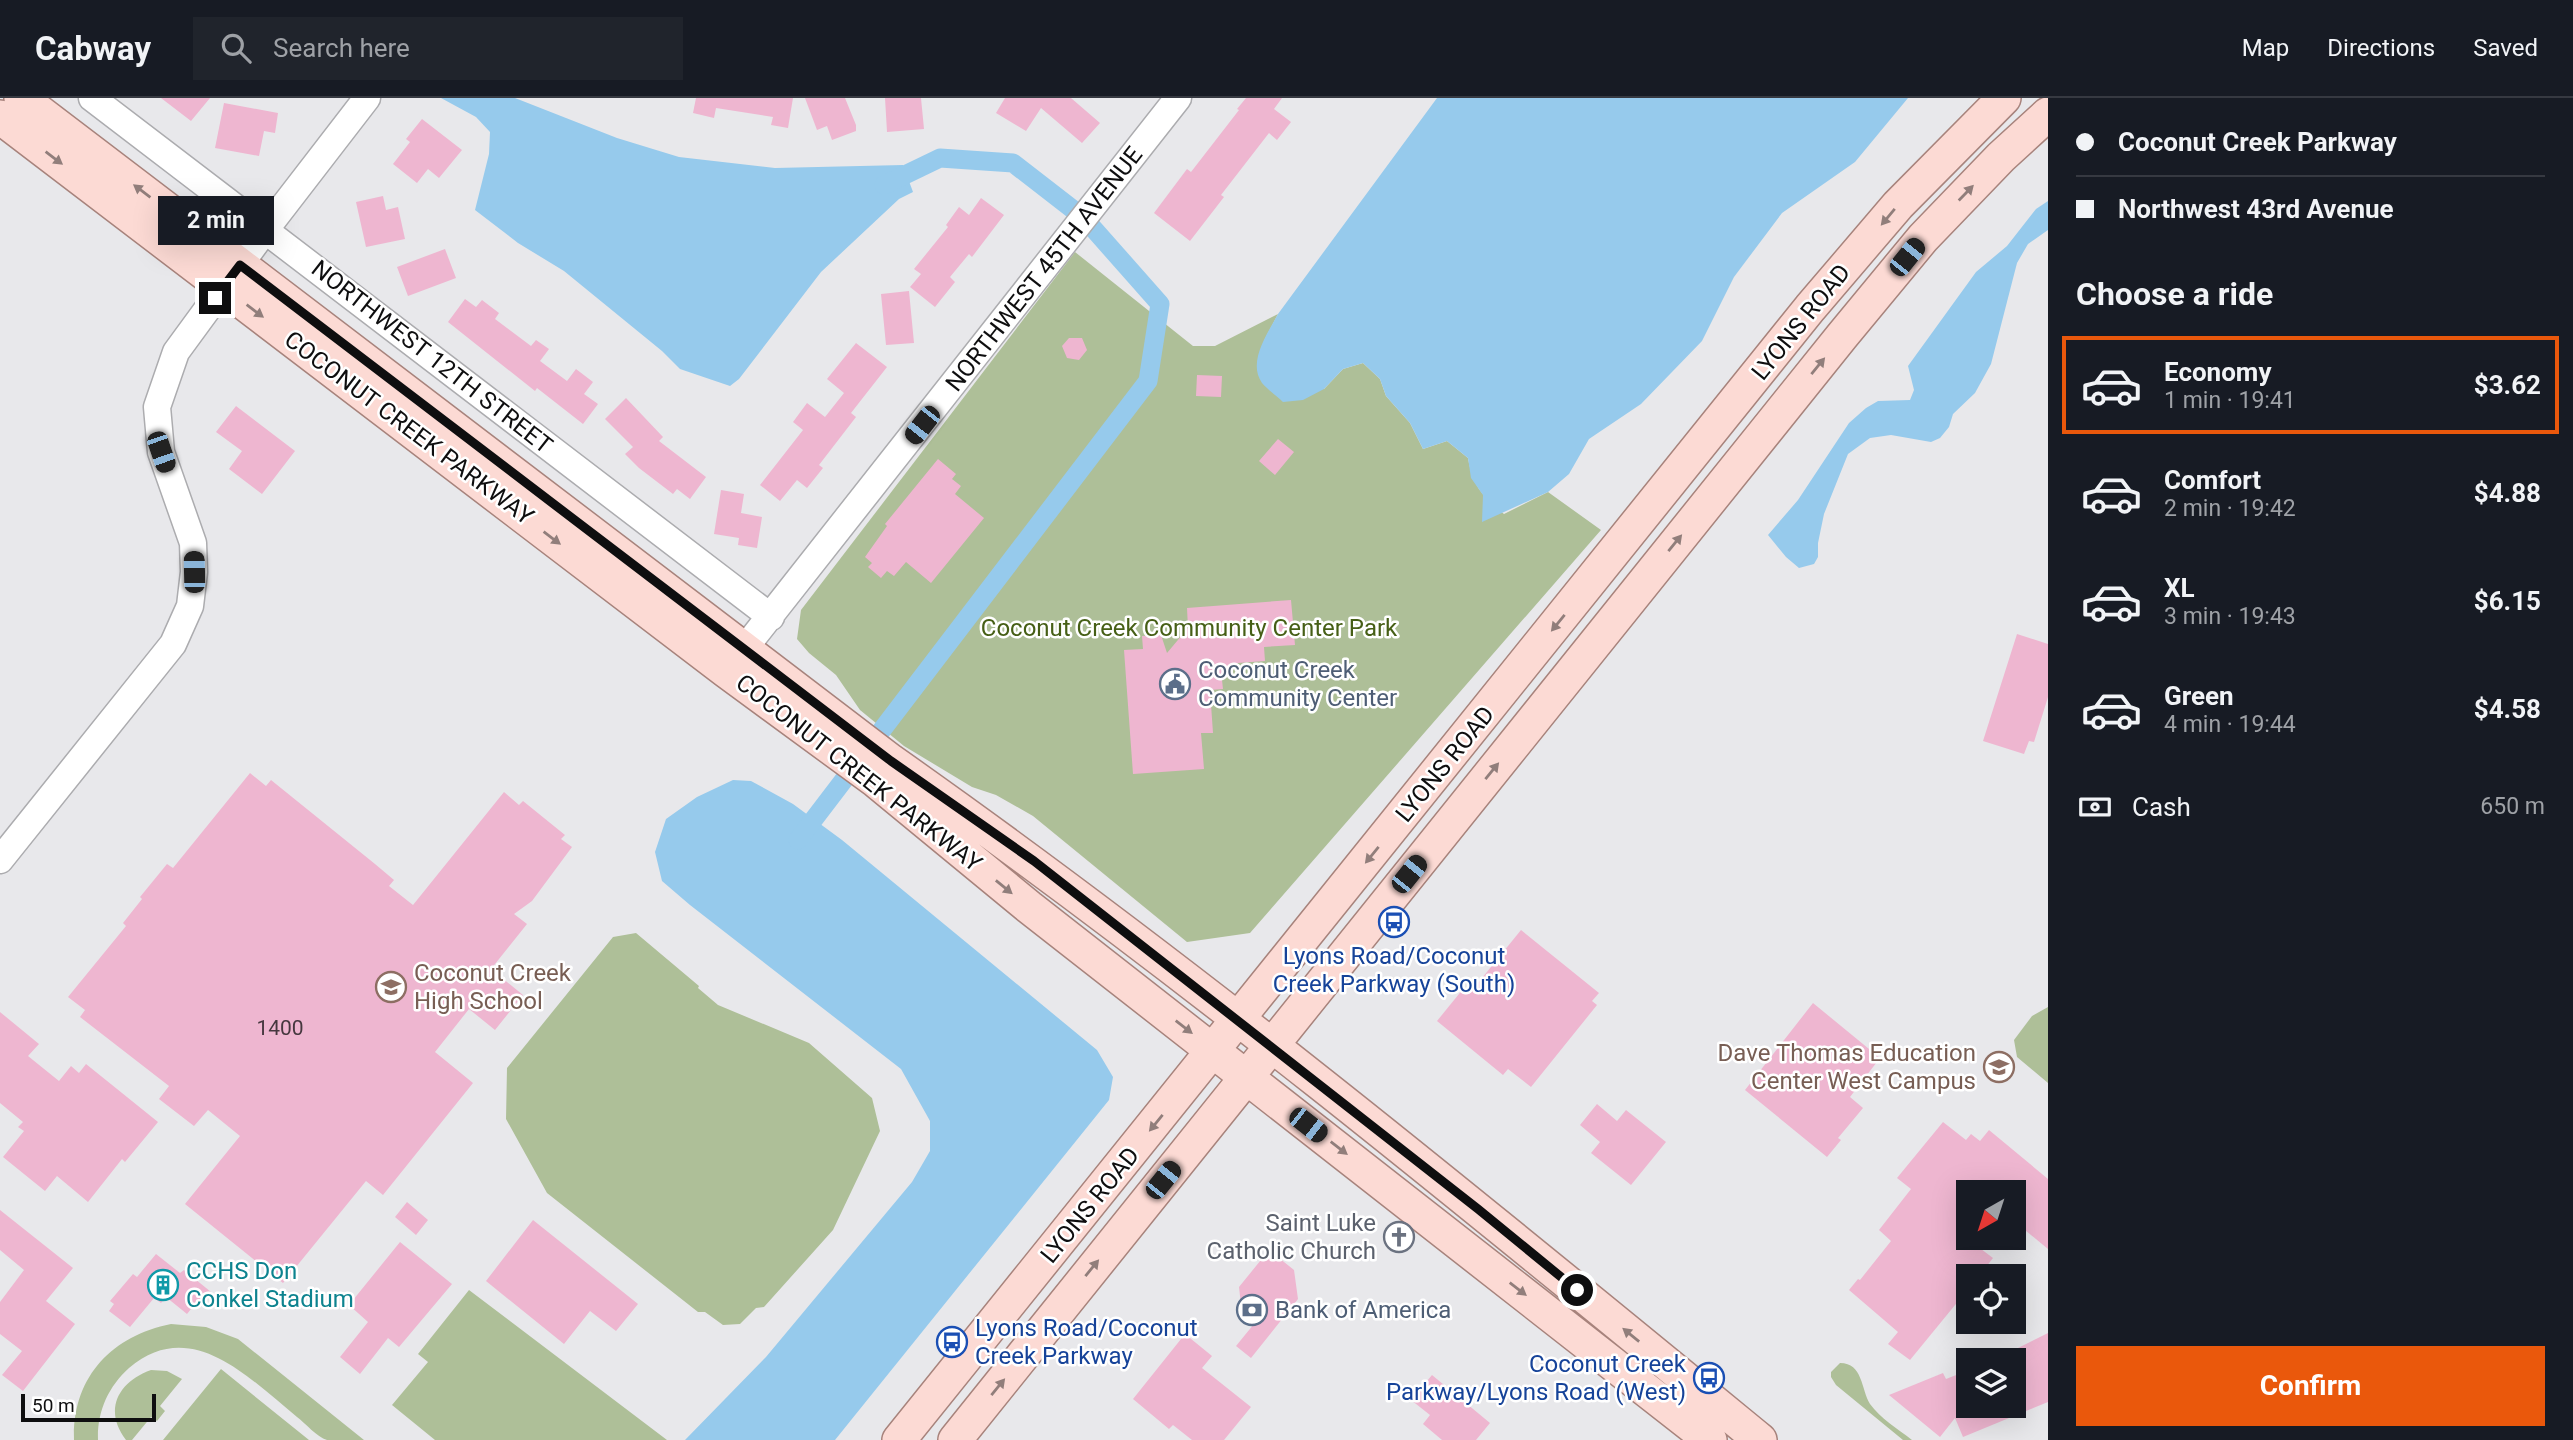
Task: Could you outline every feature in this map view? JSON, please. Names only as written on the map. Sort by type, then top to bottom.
[{"type":"main road","name":"COCONUT CREEK PARKWAY","points":[[21,98],[231,276]]},
{"type":"main road","name":"LYONS ROAD","points":[[899,1440],[1810,308],[1898,205],[2004,98]]},
{"type":"main road","name":"LYONS ROAD","points":[[955,1440],[1270,1045],[1923,238],[2001,157],[2048,114]]},
{"type":"main road","name":"COCONUT CREEK PARKWAY","points":[[0,117],[231,276],[884,771],[1029,907],[1710,1440]]},
{"type":"main road","name":"COCONUT CREEK PARKWAY","points":[[884,771],[1034,861],[1478,1209],[1760,1440]]},
{"type":"street","name":"NORTHWEST 12TH STREET","points":[[92,98],[771,617]]},
{"type":"street","points":[[0,860],[168,650],[190,607],[194,572],[193,543],[161,452],[157,407],[176,352],[367,98]]},
{"type":"street","name":"NORTHWEST 45TH AVENUE","points":[[736,659],[771,617],[1164,103]]},
{"type":"green space","name":"Coconut Creek Community Center Park","points":[[1075,252],[1193,346],[1215,346],[1278,314],[1264,341],[1324,389],[1343,369],[1363,363],[1380,379],[1386,396],[1410,423],[1423,449],[1447,441],[1468,458],[1480,490],[1504,514],[1548,492],[1601,530],[1250,933],[1187,942],[1033,816],[996,795],[972,787],[904,746],[860,710],[836,675],[809,653],[797,639],[801,610]]},
{"type":"green space","points":[[636,933],[718,1005],[809,1043],[872,1098],[880,1131],[833,1230],[764,1307],[756,1308],[740,1324],[723,1325],[705,1312],[698,1312],[547,1193],[506,1119],[507,1068],[613,937]]},
{"type":"green space","points":[[2048,1007],[2048,1083],[2017,1057],[2014,1040],[2032,1016]]},
{"type":"green space","points":[[469,1290],[667,1440],[435,1440],[392,1405],[428,1362],[418,1354]]},
{"type":"green space","points":[[171,1324],[206,1327],[238,1339],[364,1440],[327,1440],[239,1370],[197,1350],[175,1348],[152,1353],[129,1368],[115,1383],[105,1401],[99,1420],[98,1440],[74,1440],[80,1397],[99,1363],[130,1338]]},
{"type":"green space","points":[[1840,1363],[1853,1367],[1874,1409],[1912,1440],[1903,1440],[1836,1385],[1831,1372]]},
{"type":"green space","points":[[221,1369],[309,1440],[163,1440]]},
{"type":"green space","points":[[151,1370],[167,1371],[182,1379],[160,1406],[165,1411],[157,1421],[151,1417],[132,1440],[126,1440],[116,1418],[118,1398],[130,1382]]},
{"type":"water","points":[[441,98],[515,98],[617,138],[679,157],[775,168],[903,165],[913,192],[899,199],[821,272],[739,379],[730,386],[680,369],[662,351],[564,271],[518,243],[475,210],[489,154],[490,132],[476,117]]},
{"type":"water","points":[[1437,98],[1908,98],[1855,162],[1782,213],[1734,277],[1702,341],[1641,404],[1589,439],[1569,474],[1548,492],[1482,522],[1483,495],[1471,478],[1468,458],[1447,441],[1423,449],[1410,423],[1386,396],[1380,379],[1363,363],[1343,369],[1324,389],[1303,400],[1283,402],[1262,383],[1257,366],[1261,348],[1278,314]]},
{"type":"water","points":[[2048,201],[2048,230],[2028,244],[2017,263],[1991,364],[1975,393],[1953,414],[1949,427],[1940,438],[1931,442],[1891,435],[1870,438],[1848,454],[1824,514],[1818,557],[1814,564],[1799,568],[1768,535],[1798,500],[1849,423],[1878,401],[1910,400],[1914,390],[1908,366],[1976,272],[2007,246],[2036,209]]},
{"type":"water","points":[[733,780],[751,781],[793,804],[842,840],[1097,1050],[1113,1077],[1109,1100],[835,1440],[685,1440],[766,1357],[912,1182],[930,1151],[930,1121],[901,1069],[662,881],[655,852],[666,819],[697,797]]},
{"type":"building","points":[[161,98],[210,98],[191,121]]},
{"type":"building","points":[[696,98],[793,98],[788,128],[771,125],[773,117],[716,108],[714,118],[693,113]]},
{"type":"building","points":[[805,98],[845,98],[856,131],[832,140],[827,126],[817,130]]},
{"type":"building","points":[[885,98],[921,98],[924,129],[887,132]]},
{"type":"building","points":[[1005,98],[1071,98],[1100,123],[1082,143],[1041,108],[1026,131],[996,113]]},
{"type":"building","points":[[1246,98],[1282,98],[1274,109],[1291,122],[1277,140],[1269,133],[1221,195],[1224,197],[1190,241],[1154,213],[1187,169],[1191,172]]},
{"type":"building","points":[[224,103],[278,113],[275,133],[264,131],[259,156],[215,148]]},
{"type":"building","points":[[422,119],[462,150],[439,178],[428,169],[417,183],[393,164],[410,142],[406,139]]},
{"type":"building","points":[[383,196],[386,210],[398,207],[405,239],[366,247],[356,202]]},
{"type":"building","points":[[981,198],[1004,215],[972,257],[969,254],[950,277],[955,282],[935,307],[910,287],[921,274],[914,269],[948,227],[946,225],[959,207],[969,215]]},
{"type":"building","points":[[445,249],[456,278],[408,296],[397,267]]},
{"type":"building","points":[[909,291],[914,343],[886,345],[881,294]]},
{"type":"building","points":[[465,299],[476,307],[482,300],[499,313],[495,319],[531,346],[536,340],[549,349],[540,361],[567,381],[576,369],[593,382],[584,394],[598,404],[583,424],[537,388],[535,391],[448,322]]},
{"type":"building","points":[[1069,338],[1082,338],[1087,350],[1079,360],[1067,358],[1062,346]]},
{"type":"building","points":[[856,343],[887,367],[851,413],[856,417],[819,465],[823,468],[807,488],[797,480],[780,501],[760,485],[803,430],[793,422],[807,403],[825,417],[844,393],[827,379]]},
{"type":"building","points":[[1197,375],[1222,376],[1221,397],[1196,396]]},
{"type":"building","points":[[626,398],[663,437],[659,441],[706,477],[690,499],[677,489],[673,494],[625,454],[633,447],[605,419]]},
{"type":"building","points":[[236,406],[295,451],[262,494],[229,469],[242,451],[216,432]]},
{"type":"building","points":[[1278,439],[1294,452],[1275,475],[1259,461]]},
{"type":"building","points":[[938,459],[956,474],[952,479],[961,486],[955,494],[984,518],[931,583],[906,562],[894,576],[887,571],[881,578],[868,567],[872,563],[865,557],[887,526],[885,524]]},
{"type":"building","points":[[721,490],[744,494],[741,513],[762,517],[757,548],[738,545],[739,538],[714,534]]},
{"type":"building","name":"Coconut Creek Community Center","points":[[1291,600],[1295,645],[1264,647],[1265,661],[1238,663],[1222,680],[1223,689],[1210,690],[1213,733],[1201,733],[1204,769],[1133,774],[1124,650],[1143,649],[1142,636],[1161,635],[1167,653],[1188,628],[1187,608]]},
{"type":"building","points":[[2017,634],[2048,644],[2048,697],[2034,742],[2029,741],[2024,754],[1983,741]]},
{"type":"building","points":[[250,773],[266,786],[271,780],[375,864],[394,880],[389,886],[413,905],[504,792],[519,805],[523,801],[565,835],[561,839],[572,847],[532,901],[514,914],[527,924],[491,969],[523,995],[495,1030],[469,1009],[435,1052],[473,1083],[383,1195],[366,1181],[283,1283],[185,1204],[240,1136],[208,1110],[194,1126],[159,1099],[169,1086],[80,1017],[85,1010],[68,997],[126,926],[123,923],[142,899],[140,897],[167,864],[173,868]]},
{"type":"building","points":[[1521,930],[1599,993],[1592,1001],[1597,1005],[1531,1087],[1508,1069],[1503,1075],[1437,1021],[1463,989],[1469,994]]},
{"type":"building","points":[[1813,1003],[1880,1058],[1850,1097],[1863,1108],[1838,1138],[1841,1140],[1827,1157],[1745,1090]]},
{"type":"building","points":[[0,1012],[39,1044],[28,1056],[59,1081],[71,1066],[79,1073],[86,1064],[158,1122],[125,1162],[122,1159],[88,1202],[57,1176],[45,1191],[3,1157],[24,1131],[18,1127],[23,1122],[0,1103]]},
{"type":"building","points":[[1597,1104],[1617,1121],[1626,1110],[1666,1142],[1631,1185],[1591,1153],[1600,1142],[1580,1125]]},
{"type":"building","points":[[1943,1122],[1966,1140],[1971,1134],[1980,1141],[1989,1130],[2048,1179],[2048,1249],[2026,1231],[2026,1180],[1956,1180],[1956,1250],[1982,1250],[1993,1258],[1988,1264],[1956,1264],[1956,1304],[1910,1360],[1888,1344],[1898,1332],[1849,1290],[1891,1241],[1879,1230],[1911,1189],[1897,1178]]},
{"type":"building","points":[[407,1202],[428,1220],[416,1235],[395,1217]]},
{"type":"building","points":[[0,1210],[73,1268],[46,1301],[75,1324],[23,1391],[2,1375],[22,1351],[0,1334],[0,1302],[24,1270],[0,1250]]},
{"type":"building","points":[[533,1220],[638,1304],[616,1331],[590,1311],[564,1344],[486,1281]]},
{"type":"building","points":[[400,1242],[452,1284],[399,1347],[388,1338],[360,1374],[340,1357],[368,1322],[349,1305]]},
{"type":"building","points":[[1269,1250],[1294,1270],[1298,1299],[1251,1358],[1236,1346],[1258,1319],[1241,1305],[1239,1287]]},
{"type":"building","name":"CCHS Don Conkel Stadium","points":[[156,1254],[180,1273],[184,1270],[211,1292],[199,1306],[195,1304],[187,1314],[166,1297],[161,1303],[154,1298],[130,1327],[109,1311],[114,1304],[110,1301],[133,1274],[137,1277]]},
{"type":"building","points":[[2048,1333],[2048,1402],[2026,1411],[2026,1348],[2018,1348]]},
{"type":"building","points":[[1185,1334],[1212,1356],[1202,1368],[1251,1407],[1224,1440],[1192,1440],[1173,1425],[1169,1429],[1133,1399]]},
{"type":"building","points":[[1943,1373],[1946,1379],[1956,1375],[1956,1418],[2009,1418],[1963,1437],[1955,1418],[1940,1437],[1889,1395]]},
{"type":"building","points":[[1432,1375],[1490,1423],[1476,1440],[1442,1440],[1423,1424],[1430,1415],[1411,1400]]},
{"type":"waterway","points":[[798,840],[1148,381],[1160,304],[1084,218],[1013,163],[940,158],[884,185]]},
{"type":"place","name":"Coconut Creek Community Center","points":[[1175,684]]},
{"type":"place","name":"Lyons Road/Coconut Creek Parkway (South)","points":[[1394,922]]},
{"type":"place","name":"Coconut Creek High School","points":[[391,987]]},
{"type":"place","name":"Dave Thomas Education Center West Campus","points":[[1999,1067]]},
{"type":"place","name":"Saint Luke Catholic Church","points":[[1399,1237]]},
{"type":"place","name":"CCHS Don Conkel Stadium","points":[[163,1285]]},
{"type":"place","name":"Bank of America","points":[[1252,1310]]},
{"type":"place","name":"Lyons Road/Coconut Creek Parkway","points":[[952,1342]]},
{"type":"place","name":"Coconut Creek Parkway/Lyons Road (West)","points":[[1709,1378]]},
{"type":"route","points":[[215,298],[240,265],[891,761],[1034,861],[1478,1209],[1577,1290]]}]
